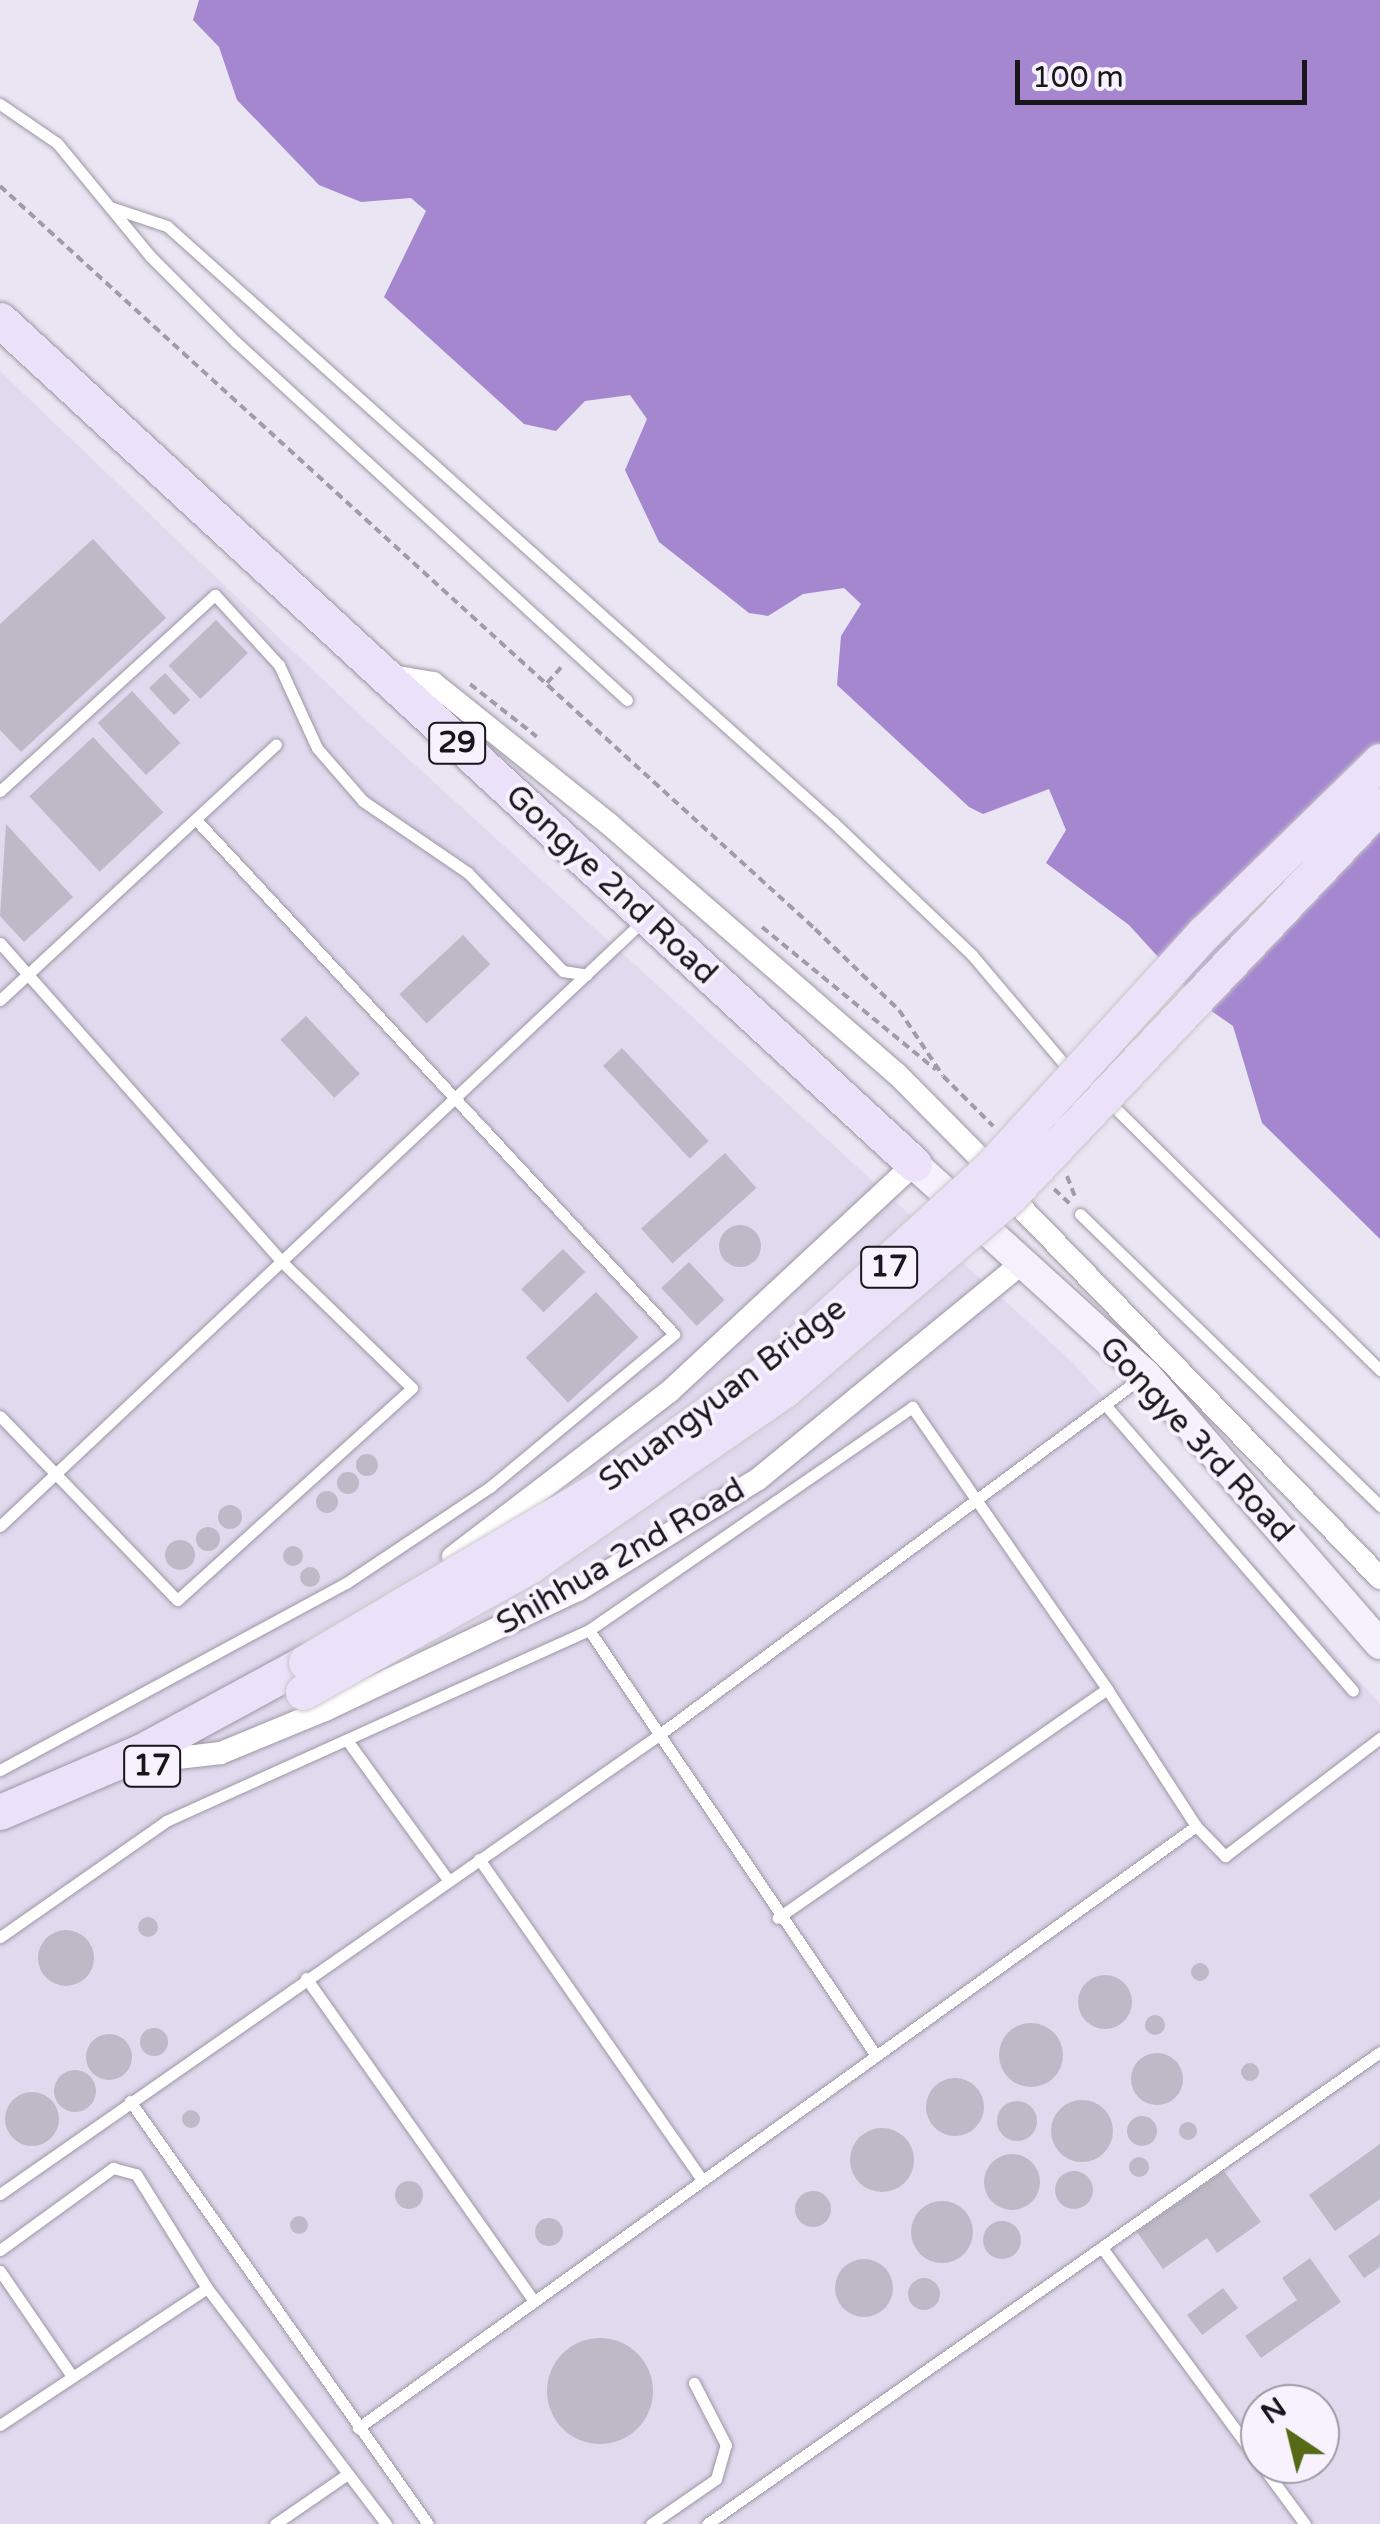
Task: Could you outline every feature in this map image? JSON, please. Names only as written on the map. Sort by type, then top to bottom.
[{"type":"main road","name":"Gongye 2nd Road","points":[[0,320],[914,1164]]},
{"type":"main road","name":"Shuangyuan Bridge","points":[[304,1677],[528,1566],[668,1474],[784,1390],[1000,1182],[1177,961],[1380,761]]},
{"type":"main road","name":"Shuangyuan Bridge","points":[[1000,1182],[1034,1170],[1380,805]]},
{"type":"main road","name":"Shihhua 2nd Road","points":[[0,1838],[304,1677]]},
{"type":"main road","name":"Shihhua 2nd Road","points":[[0,1812],[155,1754]]},
{"type":"street","points":[[382,674],[433,683],[609,824],[897,1074],[1380,1578]]},
{"type":"street","name":"Gongye 3rd Road","points":[[914,1164],[1144,1374],[1380,1644]]},
{"type":"street","name":"Shihhua 2nd Road","points":[[155,1754],[206,1697],[368,1612],[574,1468],[749,1322],[914,1164]]},
{"type":"street","name":"Shihhua 2nd Road","points":[[155,1754],[221,1753],[325,1710],[578,1590],[756,1480],[1021,1264]]},
{"type":"lane","points":[[0,104],[57,143],[110,207],[236,342],[627,700]]},
{"type":"lane","points":[[110,207],[168,226],[834,822],[972,955],[1057,1062],[1146,1130],[1380,1370]]},
{"type":"lane","points":[[0,791],[215,595],[279,664],[317,748],[363,801],[468,873],[563,971],[587,974]]},
{"type":"lane","points":[[0,1000],[199,822],[276,744]]},
{"type":"lane","points":[[0,1770],[346,1582],[490,1487],[674,1334],[199,822]]},
{"type":"lane","points":[[0,1526],[647,918]]},
{"type":"lane","points":[[0,943],[281,1261],[412,1388],[178,1600],[0,1416]]},
{"type":"lane","points":[[1080,1214],[1380,1506]]},
{"type":"lane","points":[[0,2194],[656,1737],[1108,1408],[1144,1374]]},
{"type":"lane","points":[[0,1938],[166,1821],[349,1743],[589,1630],[912,1408],[981,1502],[988,1523],[1106,1689],[1196,1826],[1225,1856],[1240,1852],[1380,1738]]},
{"type":"lane","points":[[1108,1408],[1353,1691]]},
{"type":"lane","points":[[589,1630],[778,1918],[875,2054]]},
{"type":"lane","points":[[778,1918],[1106,1689]]},
{"type":"lane","points":[[349,1743],[448,1880]]},
{"type":"lane","points":[[358,2428],[530,2296],[702,2180],[1196,1826]]},
{"type":"lane","points":[[478,1860],[702,2180]]},
{"type":"lane","points":[[306,1978],[530,2296]]},
{"type":"lane","points":[[708,2524],[1105,2252],[1380,2052]]},
{"type":"lane","points":[[130,2101],[233,2236],[358,2428],[428,2524]]},
{"type":"lane","points":[[0,2250],[112,2168],[136,2174],[207,2288],[386,2524]]},
{"type":"lane","points":[[1105,2252],[1305,2524]]},
{"type":"lane","points":[[0,2271],[72,2376]]},
{"type":"lane","points":[[0,2426],[207,2288]]},
{"type":"lane","points":[[651,2524],[716,2479],[726,2445],[694,2383]]},
{"type":"lane","points":[[275,2524],[346,2475]]},
{"type":"path","points":[[0,186],[548,683],[899,1010],[944,1076]]},
{"type":"path","points":[[548,683],[576,652]]},
{"type":"path","points":[[1034,1170],[1080,1214]]},
{"type":"shaded area","points":[[199,0],[1380,0],[1380,1239],[1262,1123],[1233,1026],[1200,1003],[1129,925],[1046,863],[1066,830],[1049,789],[983,814],[969,807],[837,685],[841,636],[861,604],[844,588],[803,594],[768,616],[749,613],[659,542],[625,470],[647,419],[630,395],[585,401],[556,431],[524,424],[384,297],[426,211],[411,198],[361,202],[319,185],[237,100],[219,47],[193,20]]},
{"type":"shaded area","points":[[0,371],[359,714],[1072,1362],[1380,1704],[1380,2524],[0,2524]]},
{"type":"building","points":[[93,539],[166,618],[21,752],[0,730],[0,624]]},
{"type":"building","points":[[216,620],[248,653],[200,699],[169,666]]},
{"type":"building","points":[[165,673],[190,700],[174,715],[149,688]]},
{"type":"building","points":[[132,691],[180,743],[146,775],[98,723]]},
{"type":"building","points":[[93,737],[163,812],[100,872],[29,796]]},
{"type":"building","points":[[6,824],[73,897],[24,942],[0,916]]},
{"type":"building","points":[[463,935],[490,964],[427,1024],[399,994]]},
{"type":"building","points":[[306,1016],[360,1074],[334,1098],[280,1040]]},
{"type":"building","points":[[622,1048],[709,1141],[690,1159],[603,1066]]},
{"type":"building","points":[[725,1153],[756,1188],[672,1264],[641,1229]]},
{"type":"building","points":[[740,1225],[755,1231],[761,1246],[755,1261],[740,1267],[725,1261],[719,1246],[725,1231]]},
{"type":"building","points":[[563,1249],[585,1272],[544,1312],[521,1289]]},
{"type":"building","points":[[689,1262],[724,1300],[697,1326],[661,1288]]},
{"type":"building","points":[[596,1292],[638,1337],[568,1403],[526,1357]]},
{"type":"building","points":[[367,1454],[375,1457],[375,1473],[367,1476],[359,1473],[356,1465],[359,1457]]},
{"type":"building","points":[[348,1472],[356,1475],[356,1491],[348,1494],[340,1491],[337,1483],[340,1475]]},
{"type":"building","points":[[327,1491],[335,1494],[335,1510],[327,1513],[319,1510],[316,1502],[319,1494]]},
{"type":"building","points":[[230,1505],[242,1517],[230,1529],[218,1517]]},
{"type":"building","points":[[208,1527],[220,1539],[208,1551],[196,1539]]},
{"type":"building","points":[[180,1540],[191,1544],[195,1555],[191,1566],[180,1570],[169,1566],[165,1555],[169,1544]]},
{"type":"building","points":[[289,1546],[297,1546],[303,1556],[297,1566],[289,1566],[283,1560],[283,1552]]},
{"type":"building","points":[[306,1567],[314,1567],[320,1577],[314,1587],[306,1587],[300,1581],[300,1573]]},
{"type":"building","points":[[144,1917],[152,1917],[158,1927],[152,1937],[144,1937],[138,1931],[138,1923]]},
{"type":"building","points":[[66,1930],[86,1938],[94,1958],[86,1978],[66,1986],[46,1978],[38,1958],[46,1938]]},
{"type":"building","points":[[1200,1963],[1209,1972],[1200,1981],[1191,1972]]},
{"type":"building","points":[[1105,1975],[1124,1983],[1132,2002],[1124,2021],[1105,2029],[1086,2021],[1078,2002],[1086,1983]]},
{"type":"building","points":[[1155,2015],[1165,2025],[1155,2035],[1145,2025]]},
{"type":"building","points":[[1031,2023],[1053,2033],[1063,2055],[1053,2077],[1031,2087],[1009,2077],[999,2055],[1009,2033]]},
{"type":"building","points":[[154,2028],[164,2032],[168,2042],[164,2052],[154,2056],[144,2052],[140,2042],[144,2032]]},
{"type":"building","points":[[109,2034],[126,2040],[132,2057],[126,2074],[109,2080],[92,2074],[86,2057],[92,2040]]},
{"type":"building","points":[[1157,2053],[1175,2061],[1183,2079],[1175,2097],[1157,2105],[1139,2097],[1131,2079],[1139,2061]]},
{"type":"building","points":[[1250,2063],[1259,2072],[1250,2081],[1241,2072]]},
{"type":"building","points":[[75,2070],[90,2076],[96,2091],[90,2106],[75,2112],[60,2106],[54,2091],[60,2076]]},
{"type":"building","points":[[955,2078],[975,2087],[984,2107],[975,2127],[955,2136],[935,2127],[926,2107],[935,2087]]},
{"type":"building","points":[[32,2092],[51,2100],[59,2119],[51,2138],[32,2146],[13,2138],[5,2119],[13,2100]]},
{"type":"building","points":[[1082,2100],[1104,2109],[1113,2131],[1104,2153],[1082,2162],[1060,2153],[1051,2131],[1060,2109]]},
{"type":"building","points":[[1017,2101],[1031,2107],[1037,2121],[1031,2135],[1017,2141],[1003,2135],[997,2121],[1003,2107]]},
{"type":"building","points":[[191,2110],[200,2119],[191,2128],[182,2119]]},
{"type":"building","points":[[1142,2116],[1156,2125],[1157,2131],[1148,2145],[1142,2146],[1128,2137],[1127,2131],[1136,2117]]},
{"type":"building","points":[[1188,2122],[1195,2124],[1195,2138],[1188,2140],[1181,2138],[1179,2131],[1181,2124]]},
{"type":"building","points":[[882,2128],[905,2137],[914,2160],[905,2183],[882,2192],[859,2183],[850,2160],[859,2137]]},
{"type":"building","points":[[1380,2144],[1380,2199],[1335,2231],[1309,2195]]},
{"type":"building","points":[[1012,2154],[1032,2162],[1040,2182],[1032,2202],[1012,2210],[992,2202],[984,2182],[992,2162]]},
{"type":"building","points":[[1139,2157],[1149,2167],[1139,2177],[1129,2167]]},
{"type":"building","points":[[1074,2171],[1087,2177],[1093,2190],[1087,2203],[1074,2209],[1061,2203],[1055,2190],[1061,2177]]},
{"type":"building","points":[[1224,2171],[1261,2222],[1217,2253],[1207,2238],[1163,2269],[1137,2232]]},
{"type":"building","points":[[409,2181],[419,2185],[423,2195],[419,2205],[409,2209],[399,2205],[395,2195],[399,2185]]},
{"type":"building","points":[[813,2191],[826,2196],[831,2209],[826,2222],[813,2227],[800,2222],[795,2209],[800,2196]]},
{"type":"building","points":[[942,2201],[964,2210],[973,2232],[964,2254],[942,2263],[920,2254],[911,2232],[920,2210]]},
{"type":"building","points":[[299,2216],[308,2225],[299,2234],[290,2225]]},
{"type":"building","points":[[549,2218],[559,2222],[563,2232],[559,2242],[549,2246],[539,2242],[535,2232],[539,2222]]},
{"type":"building","points":[[1002,2221],[1015,2227],[1021,2240],[1015,2253],[1002,2259],[989,2253],[983,2240],[989,2227]]},
{"type":"building","points":[[1380,2234],[1380,2267],[1364,2278],[1348,2256]]},
{"type":"building","points":[[1310,2258],[1341,2302],[1261,2358],[1245,2336],[1297,2300],[1282,2278]]},
{"type":"building","points":[[864,2259],[885,2267],[893,2288],[885,2309],[864,2317],[843,2309],[835,2288],[843,2267]]},
{"type":"building","points":[[924,2278],[935,2283],[940,2294],[935,2305],[924,2310],[913,2305],[908,2294],[913,2283]]},
{"type":"building","points":[[1223,2288],[1238,2308],[1202,2335],[1187,2315]]},
{"type":"building","points":[[600,2338],[620,2342],[637,2354],[649,2371],[653,2391],[649,2411],[637,2428],[620,2440],[600,2444],[580,2440],[563,2428],[551,2411],[547,2391],[551,2371],[563,2354],[580,2342]]}]
